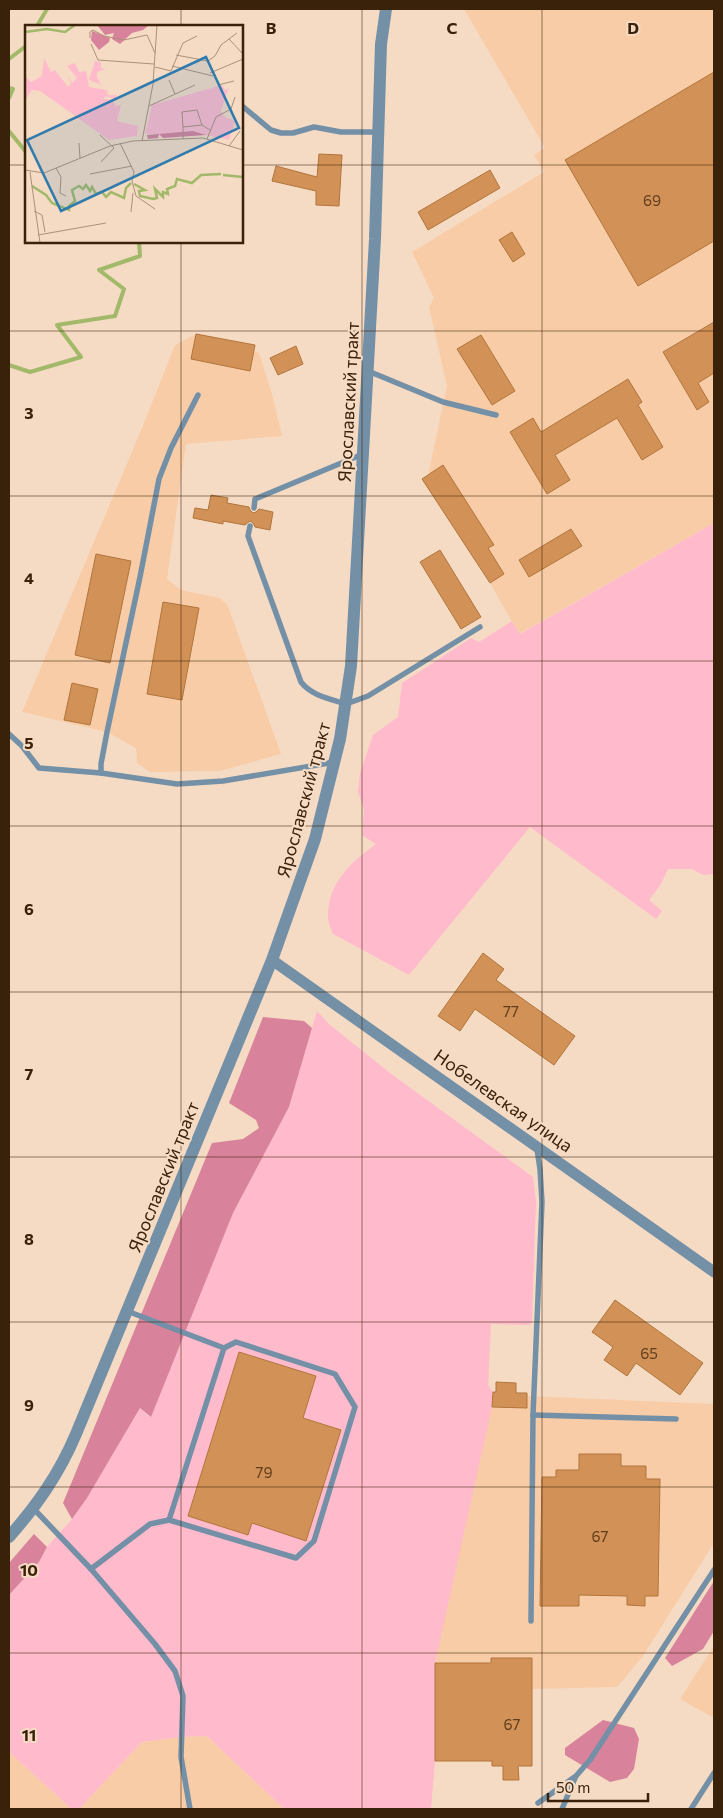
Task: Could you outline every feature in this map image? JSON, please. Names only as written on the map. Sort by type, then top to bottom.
[{"type":"street","name":"Ярославский тракт","points":[[9,1537],[53,1481],[66,1459],[272,960],[315,839],[335,762],[351,666],[364,454],[381,44],[386,9]]},
{"type":"street","name":"Нобелевская улица","points":[[272,960],[714,1272]]},
{"type":"lane","points":[[242,106],[266,126],[281,133],[293,133],[314,127],[341,132],[378,132]]},
{"type":"lane","points":[[368,371],[443,402],[496,415]]},
{"type":"lane","points":[[101,773],[101,764],[159,479],[171,448],[198,395]]},
{"type":"lane","points":[[254,508],[255,500],[364,454]]},
{"type":"lane","points":[[250,526],[248,536],[302,682],[306,688],[315,694],[346,704],[368,696],[480,627]]},
{"type":"lane","points":[[9,734],[22,746],[39,768],[101,773],[177,784],[223,781],[335,762]]},
{"type":"lane","points":[[531,1621],[533,1415],[542,1202],[540,1169],[536,1147]]},
{"type":"lane","points":[[127,1311],[224,1348]]},
{"type":"lane","points":[[91,1569],[150,1524],[169,1520],[296,1558],[314,1541],[355,1408],[335,1374],[236,1342],[224,1348],[169,1520]]},
{"type":"lane","points":[[533,1415],[676,1419]]},
{"type":"lane","points":[[33,1508],[91,1569],[176,1671],[183,1696],[180,1757],[190,1809]]},
{"type":"lane","points":[[538,1803],[576,1776],[590,1760],[714,1570]]},
{"type":"lane","points":[[691,1809],[714,1773]]},
{"type":"lane","points":[[562,1809],[576,1776]]},
{"type":"shaded area","points":[[464,9],[714,9],[714,523],[519,634],[490,583],[422,479],[428,475],[447,386],[429,307],[434,298],[412,252],[544,172],[534,155],[545,148]]},
{"type":"shaded area","points":[[196,334],[255,346],[254,351],[259,353],[272,394],[282,436],[186,444],[167,579],[181,590],[220,598],[228,606],[281,754],[220,771],[150,772],[137,763],[136,748],[107,732],[22,712],[175,345]]},
{"type":"shaded area","points":[[714,523],[714,874],[703,875],[692,869],[668,869],[661,884],[649,900],[662,911],[656,919],[530,827],[409,975],[333,934],[328,916],[332,893],[350,866],[376,844],[362,835],[364,809],[358,792],[360,773],[373,735],[398,717],[402,683],[471,638],[479,642],[512,621],[520,634]]},
{"type":"shaded area","points":[[317,1011],[329,1024],[390,1073],[533,1177],[536,1201],[532,1322],[530,1325],[491,1324],[488,1385],[493,1392],[492,1407],[435,1663],[435,1761],[431,1809],[284,1809],[207,1736],[142,1742],[79,1809],[72,1809],[9,1752],[9,1595],[39,1562],[47,1547],[72,1519],[87,1498],[140,1408],[150,1417],[233,1213],[289,1107]]},
{"type":"shaded area","points":[[263,1017],[304,1021],[312,1028],[289,1107],[233,1213],[151,1417],[140,1408],[87,1498],[72,1519],[63,1503],[212,1143],[243,1139],[259,1128],[256,1120],[229,1103]]},
{"type":"shaded area","points":[[233,1213],[489,1373],[485,1435],[492,1407],[493,1392],[527,1393],[528,1396],[714,1404],[714,1543],[643,1656],[617,1687],[532,1689],[532,1766],[519,1766],[519,1780],[503,1780],[503,1766],[492,1766],[491,1761],[435,1761],[435,1663],[437,1654],[151,1417]]},
{"type":"shaded area","points":[[34,1534],[47,1547],[39,1562],[9,1595],[9,1563]]},
{"type":"shaded area","points":[[714,1581],[714,1631],[703,1649],[672,1666],[665,1658]]},
{"type":"shaded area","points":[[714,1646],[714,1718],[680,1699]]},
{"type":"shaded area","points":[[603,1720],[634,1728],[639,1739],[634,1769],[627,1778],[610,1782],[565,1755],[565,1748]]},
{"type":"shaded area","points":[[207,1736],[284,1809],[79,1809],[142,1742]]},
{"type":"shaded area","points":[[9,1752],[72,1809],[9,1809]]},
{"type":"building","points":[[714,72],[714,241],[638,286],[565,160]]},
{"type":"building","points":[[319,154],[342,155],[339,206],[316,205],[316,191],[272,181],[276,166],[317,177]]},
{"type":"building","points":[[490,170],[500,188],[428,230],[418,212]]},
{"type":"building","points":[[512,232],[525,254],[513,262],[499,240]]},
{"type":"building","points":[[714,322],[714,373],[698,383],[709,402],[697,410],[663,352]]},
{"type":"building","points":[[196,334],[255,345],[250,371],[191,359]]},
{"type":"building","points":[[481,335],[515,391],[492,405],[457,349]]},
{"type":"building","points":[[296,346],[303,364],[278,375],[270,358]]},
{"type":"building","points":[[628,379],[642,402],[638,405],[663,447],[642,460],[617,418],[555,455],[570,480],[547,494],[510,432],[533,418],[541,432]]},
{"type":"building","points":[[443,465],[494,545],[488,548],[504,574],[490,583],[422,479]]},
{"type":"building","points":[[211,495],[228,498],[227,503],[249,507],[253,513],[259,509],[273,512],[270,530],[255,527],[250,521],[245,525],[223,521],[223,524],[193,518],[195,508],[208,510]]},
{"type":"building","points":[[571,529],[582,546],[529,577],[519,560]]},
{"type":"building","points":[[440,550],[481,617],[461,629],[420,562]]},
{"type":"building","points":[[96,554],[131,561],[110,663],[75,655]]},
{"type":"building","points":[[163,602],[199,608],[182,700],[147,694]]},
{"type":"building","points":[[72,683],[98,689],[90,725],[64,720]]},
{"type":"building","points":[[483,953],[504,969],[496,980],[575,1036],[554,1065],[475,1009],[460,1031],[438,1016]]},
{"type":"building","points":[[615,1300],[703,1363],[680,1395],[636,1363],[627,1376],[604,1360],[613,1347],[592,1332]]},
{"type":"building","points":[[239,1352],[316,1376],[303,1418],[341,1430],[306,1541],[252,1523],[248,1535],[188,1516]]},
{"type":"building","points":[[496,1382],[516,1383],[516,1393],[527,1393],[527,1408],[492,1407],[493,1392],[496,1392]]},
{"type":"building","points":[[579,1454],[621,1454],[621,1466],[646,1466],[646,1479],[660,1479],[658,1596],[645,1596],[645,1606],[627,1605],[627,1596],[579,1595],[579,1606],[540,1606],[542,1477],[556,1477],[556,1470],[579,1470]]},
{"type":"building","points":[[491,1658],[532,1658],[532,1766],[518,1766],[519,1780],[503,1780],[503,1766],[492,1766],[492,1761],[435,1761],[435,1663],[491,1663]]},
{"type":"waterway","points":[[38,25],[47,9]]},
{"type":"waterway","points":[[9,59],[25,47]]},
{"type":"waterway","points":[[9,88],[13,89],[9,98]]},
{"type":"waterway","points":[[9,131],[25,151]]},
{"type":"waterway","points":[[9,365],[30,372],[81,357],[57,325],[115,316],[124,289],[99,270],[140,256],[139,242]]}]
